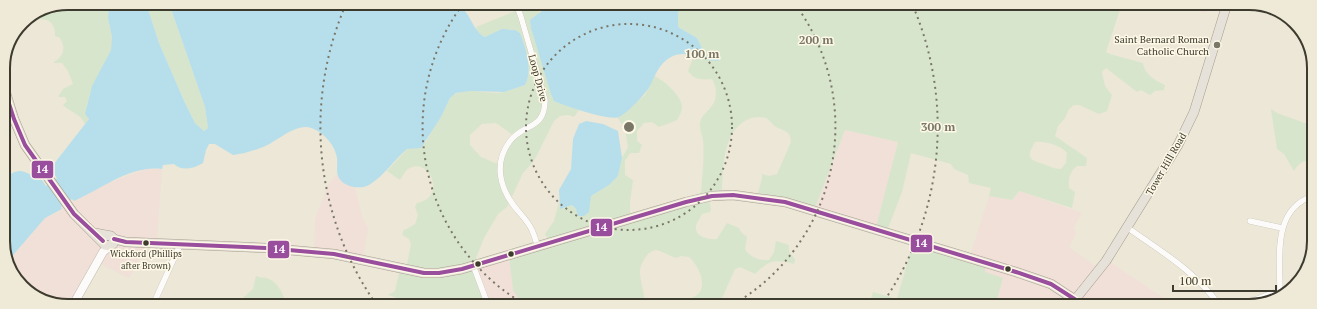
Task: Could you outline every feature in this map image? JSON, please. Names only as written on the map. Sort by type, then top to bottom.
[{"type":"main road","name":"Tower Hill Road","points":[[1076,299],[1128,228],[1178,145],[1194,112],[1225,10]]},
{"type":"main road","points":[[10,112],[25,145],[74,214],[95,233],[109,243],[266,248],[334,254],[424,273],[439,273],[473,265],[686,202],[712,196],[733,194],[785,202],[1016,272],[1051,284],[1068,299]]},
{"type":"main road","points":[[79,299],[109,243]]},
{"type":"street","name":"Loop Drive","points":[[518,10],[545,100],[545,110],[538,123],[515,135],[507,145],[500,161],[499,171],[505,192],[532,230],[537,245]]},
{"type":"street","points":[[1283,288],[1282,228],[1291,210],[1301,200],[1307,198]]},
{"type":"street","points":[[1250,221],[1282,228]]},
{"type":"street","points":[[1128,228],[1189,271],[1207,288],[1215,299]]},
{"type":"street","points":[[155,299],[180,245]]},
{"type":"street","points":[[473,265],[486,299]]},
{"type":"street","points":[[1261,298],[1276,292]]},
{"type":"shaded area","points":[[1197,10],[1207,10],[1205,13]]},
{"type":"shaded area","points":[[845,130],[898,142],[876,227],[815,208]]},
{"type":"shaded area","points":[[148,168],[162,169],[157,241],[145,248],[129,278],[97,262],[76,299],[57,298],[46,295],[33,287],[22,276],[16,267],[12,256],[45,218],[60,211],[61,207],[72,199],[74,201],[110,182]]},
{"type":"shaded area","points":[[337,175],[340,180],[355,188],[362,216],[368,228],[363,260],[314,248],[315,219],[329,183]]},
{"type":"shaded area","points":[[1019,191],[1082,213],[1074,227],[1076,234],[1069,247],[1094,265],[1102,267],[1107,260],[1165,299],[994,299],[984,277],[968,255],[971,253],[989,196],[1012,200]]},
{"type":"shaded area","points":[[509,257],[513,290],[519,299],[487,299],[473,266]]},
{"type":"green space","points":[[109,10],[108,18],[112,37],[111,50],[90,93],[87,106],[89,119],[85,124],[78,115],[63,105],[67,101],[65,97],[58,97],[63,89],[73,84],[68,71],[62,63],[53,63],[60,58],[63,52],[63,46],[60,38],[55,36],[54,27],[49,21],[42,19],[35,21],[46,14],[57,11]]},
{"type":"green space","points":[[148,10],[171,10],[205,107],[208,128],[204,131],[195,123],[159,43]]},
{"type":"green space","points":[[518,10],[541,10],[539,11],[561,104],[579,110],[574,117],[568,115],[560,116],[554,121],[534,161],[523,173],[507,207],[498,214],[484,238],[476,258],[477,264],[473,266],[487,299],[397,299],[388,295],[395,291],[400,269],[406,269],[411,244],[409,239],[402,235],[404,229],[405,230],[415,224],[418,215],[415,207],[417,203],[426,200],[432,194],[433,186],[432,179],[428,172],[423,168],[416,166],[408,169],[400,180],[387,171],[407,149],[426,142],[450,98],[456,94],[469,91],[490,93],[504,92],[525,85],[527,79],[529,66],[528,59],[520,33],[511,29],[502,30],[485,37],[478,34],[476,27]],"holes":[[[496,123],[514,136],[500,165],[481,157],[470,145],[470,135],[482,124]]]},
{"type":"green space","points":[[679,10],[1120,10],[1106,52],[1143,63],[1148,74],[1165,85],[1164,90],[1155,91],[1150,95],[1141,90],[1137,92],[1106,68],[1102,72],[1105,86],[1112,95],[1107,111],[1099,114],[1079,105],[1074,105],[1069,109],[1065,118],[1058,126],[1055,136],[1087,158],[1086,166],[1077,166],[1070,176],[1069,188],[1075,192],[1072,208],[1019,191],[1012,200],[989,196],[991,188],[969,183],[968,175],[954,169],[951,164],[911,153],[902,192],[887,231],[876,227],[898,142],[845,130],[815,208],[758,193],[762,174],[769,176],[777,174],[791,139],[788,133],[776,127],[766,118],[751,118],[742,123],[735,130],[730,139],[724,159],[722,190],[708,192],[711,209],[710,212],[702,214],[696,226],[696,230],[697,233],[703,237],[717,239],[727,223],[739,228],[747,237],[745,249],[755,258],[769,260],[774,252],[776,241],[789,245],[789,252],[795,259],[794,264],[782,261],[768,263],[755,274],[740,267],[735,269],[722,299],[683,299],[698,294],[701,289],[702,282],[698,269],[689,257],[681,256],[676,258],[656,250],[647,255],[640,268],[640,277],[644,299],[519,299],[513,290],[509,257],[549,241],[545,234],[554,221],[559,202],[560,209],[572,205],[576,209],[588,212],[591,196],[609,185],[618,176],[622,158],[628,147],[625,129],[617,117],[645,95],[654,76],[668,85],[676,94],[682,110],[677,120],[659,127],[652,122],[644,123],[637,131],[637,141],[642,145],[639,153],[630,153],[625,161],[625,175],[633,180],[630,214],[701,193],[704,153],[700,122],[715,100],[716,89],[712,79],[698,79],[688,71],[694,56],[701,56],[703,50],[697,38],[678,27]],"holes":[[[1035,142],[1048,143],[1057,146],[1067,153],[1066,163],[1061,169],[1031,159],[1030,154]]]},
{"type":"green space","points":[[1271,109],[1277,113],[1307,124],[1307,161],[1297,166],[1294,171],[1284,154],[1277,149]]},
{"type":"green space","points":[[914,239],[985,262],[985,272],[1003,278],[997,299],[897,299]]},
{"type":"green space","points":[[256,276],[266,278],[274,282],[280,288],[284,299],[243,299],[253,289]]},
{"type":"green space","points":[[873,292],[897,299],[871,299]]},
{"type":"water","points":[[109,10],[148,10],[159,43],[185,103],[195,123],[204,131],[208,128],[205,107],[171,10],[463,10],[477,31],[485,37],[502,29],[515,30],[520,33],[529,66],[525,85],[504,92],[470,91],[456,93],[450,98],[441,117],[421,148],[407,149],[380,177],[369,185],[356,187],[347,185],[340,180],[337,174],[336,153],[326,138],[312,128],[301,127],[268,145],[237,155],[233,155],[215,144],[209,144],[203,163],[196,166],[185,169],[174,164],[163,165],[162,169],[150,169],[127,174],[74,201],[72,199],[61,207],[62,209],[45,218],[12,256],[10,241],[10,175],[21,171],[40,177],[46,186],[57,178],[50,169],[89,119],[85,114],[92,86],[111,50],[112,37],[108,18]]},
{"type":"water","points":[[543,10],[679,10],[678,27],[697,38],[703,50],[701,56],[679,54],[671,57],[660,66],[650,86],[631,108],[619,117],[606,117],[554,101],[531,28],[530,20]]},
{"type":"water","points":[[586,121],[603,124],[618,131],[622,158],[618,176],[609,185],[591,196],[589,212],[584,216],[578,216],[576,209],[572,205],[560,209],[559,190],[571,169],[573,139],[579,124]]},
{"type":"waterway","points":[[701,54],[708,59],[718,60]]},
{"type":"transit line","name":"14","points":[[10,107],[25,145],[74,214],[103,241]]},
{"type":"transit line","name":"14","points":[[114,239],[126,242],[266,248],[334,254],[424,273],[439,273],[462,269],[686,202],[712,196],[733,195],[785,202],[1016,272],[1051,284],[1074,299]]},
{"type":"place","name":"Saint Bernard Roman Catholic Church","points":[[1217,45]]},
{"type":"place","name":"Wickford (Phillips after Brown)","points":[[146,243]]}]
